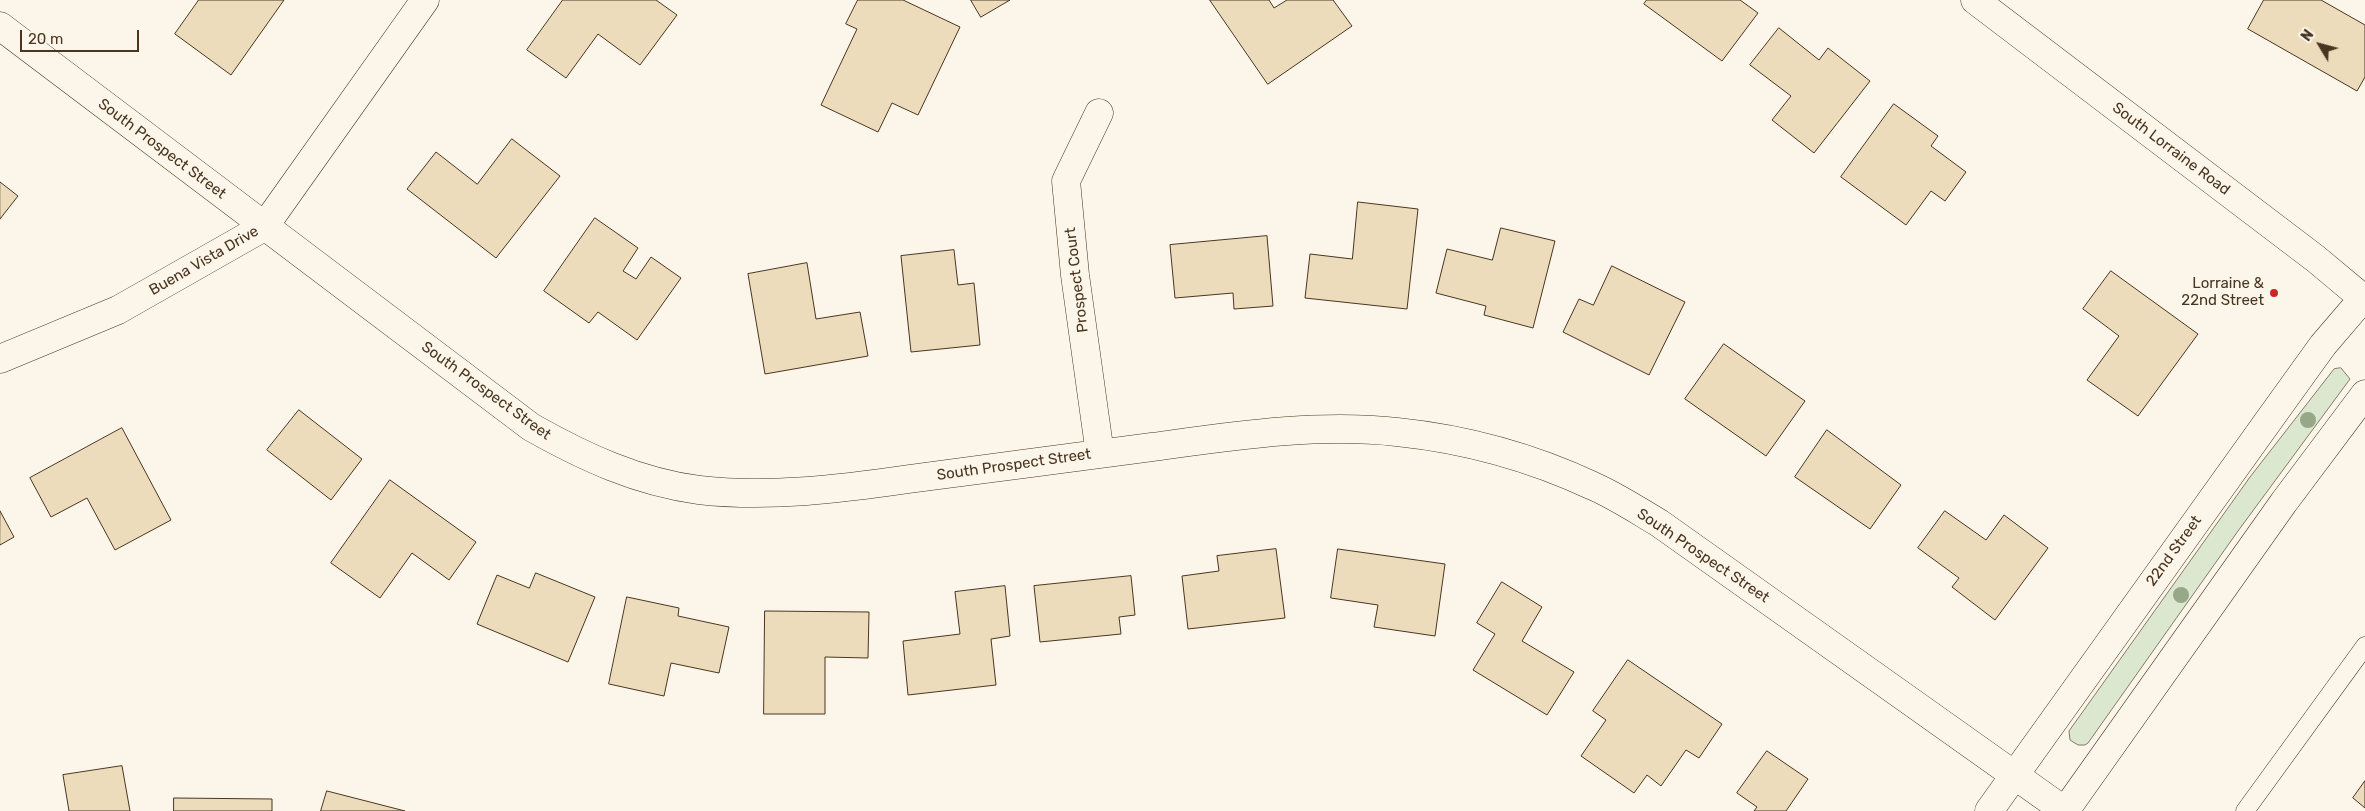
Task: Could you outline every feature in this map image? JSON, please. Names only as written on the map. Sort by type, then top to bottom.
[{"type":"street","name":"Buena Vista Drive","points":[[0,359],[118,310],[264,227],[425,0]]},
{"type":"street","name":"South Lorraine Road","points":[[1976,0],[2316,259],[2364,298]]},
{"type":"street","name":"South Prospect Street","points":[[0,26],[531,428],[580,455],[636,476],[699,490],[761,493],[861,486],[1234,436],[1309,430],[1393,431],[1440,437],[1532,460],[1594,486],[1660,522],[2065,811]]},
{"type":"street","name":"Prospect Court","points":[[1099,112],[1066,182],[1075,275],[1100,454]]},
{"type":"street","name":"22nd Street","points":[[1989,811],[2323,345],[2364,298]]},
{"type":"street","points":[[2065,811],[2278,510],[2365,394]]},
{"type":"lane","points":[[2245,811],[2365,646]]},
{"type":"green space","points":[[2341,368],[2350,379],[2238,531],[2088,743],[2078,745],[2070,740],[2069,731],[2250,477],[2334,369]]},
{"type":"building","points":[[199,0],[284,0],[231,75],[175,34]]},
{"type":"building","points":[[563,0],[656,0],[677,15],[640,65],[598,34],[566,78],[527,50]]},
{"type":"building","points":[[858,0],[903,0],[960,27],[918,115],[892,103],[878,132],[821,105],[857,29],[846,24]]},
{"type":"building","points":[[971,0],[1010,0],[981,17]]},
{"type":"building","points":[[1210,0],[1269,0],[1274,8],[1287,0],[1333,0],[1352,26],[1268,84]]},
{"type":"building","points":[[1647,0],[1740,0],[1758,13],[1722,61],[1644,4]]},
{"type":"building","points":[[2264,0],[2321,0],[2365,25],[2365,77],[2357,91],[2248,29]]},
{"type":"building","points":[[1779,28],[1819,60],[1828,48],[1870,81],[1814,153],[1772,120],[1791,96],[1750,65]]},
{"type":"building","points":[[1894,104],[1938,136],[1931,146],[1966,172],[1945,201],[1931,191],[1906,225],[1841,177]]},
{"type":"building","points":[[512,139],[560,176],[496,258],[407,189],[436,152],[477,184]]},
{"type":"building","points":[[0,182],[18,196],[0,219]]},
{"type":"building","points":[[1358,202],[1418,209],[1407,309],[1305,298],[1310,254],[1352,259]]},
{"type":"building","points":[[595,218],[638,248],[623,271],[636,279],[651,257],[681,278],[637,340],[598,312],[589,323],[544,291]]},
{"type":"building","points":[[1501,228],[1555,241],[1533,328],[1484,315],[1486,306],[1436,293],[1447,249],[1492,260]]},
{"type":"building","points":[[1267,236],[1273,306],[1234,309],[1233,293],[1175,298],[1170,245]]},
{"type":"building","points":[[954,250],[958,285],[974,283],[980,345],[911,352],[901,256]]},
{"type":"building","points":[[807,263],[816,319],[860,312],[868,356],[765,374],[748,274]]},
{"type":"building","points":[[1612,266],[1685,302],[1649,375],[1563,332],[1579,299],[1593,305]]},
{"type":"building","points":[[2111,271],[2198,334],[2138,416],[2087,380],[2119,336],[2083,309]]},
{"type":"building","points":[[1724,344],[1805,401],[1766,456],[1685,399]]},
{"type":"building","points":[[299,410],[362,459],[331,500],[267,450]]},
{"type":"building","points":[[122,428],[171,520],[115,550],[87,498],[51,517],[30,478]]},
{"type":"building","points":[[1827,430],[1901,485],[1870,529],[1795,477]]},
{"type":"building","points":[[390,480],[476,542],[449,580],[412,553],[380,598],[331,563]]},
{"type":"building","points":[[0,511],[14,537],[0,545]]},
{"type":"building","points":[[1945,511],[1986,540],[2004,515],[2048,548],[1995,620],[1952,587],[1959,578],[1918,548]]},
{"type":"building","points":[[1276,549],[1285,618],[1188,629],[1182,576],[1219,571],[1217,556]]},
{"type":"building","points":[[1338,549],[1445,564],[1435,636],[1374,627],[1378,605],[1331,598]]},
{"type":"building","points":[[536,573],[595,597],[568,662],[477,624],[497,575],[529,588]]},
{"type":"building","points":[[1131,576],[1135,615],[1119,617],[1121,634],[1040,642],[1034,586]]},
{"type":"building","points":[[1502,582],[1542,607],[1522,641],[1574,672],[1547,715],[1473,670],[1495,634],[1477,623]]},
{"type":"building","points":[[1005,586],[1010,636],[991,639],[996,685],[908,695],[903,641],[960,634],[955,592]]},
{"type":"building","points":[[627,597],[679,608],[678,616],[729,627],[719,673],[671,663],[664,696],[609,684]]},
{"type":"building","points":[[765,611],[869,612],[868,658],[825,657],[825,714],[764,714]]},
{"type":"building","points":[[1628,660],[1722,724],[1699,758],[1686,750],[1661,786],[1647,775],[1634,793],[1581,756],[1606,720],[1593,711]]},
{"type":"building","points":[[1767,751],[1808,779],[1786,811],[1754,811],[1757,807],[1737,793]]},
{"type":"building","points":[[122,766],[130,811],[69,811],[63,775]]},
{"type":"building","points":[[2365,781],[2365,808],[2353,798]]},
{"type":"building","points":[[327,791],[405,811],[321,811]]},
{"type":"building","points":[[174,798],[272,799],[272,811],[174,811]]},
{"type":"place","name":"Lorraine & 22nd Street","points":[[2274,293]]}]
